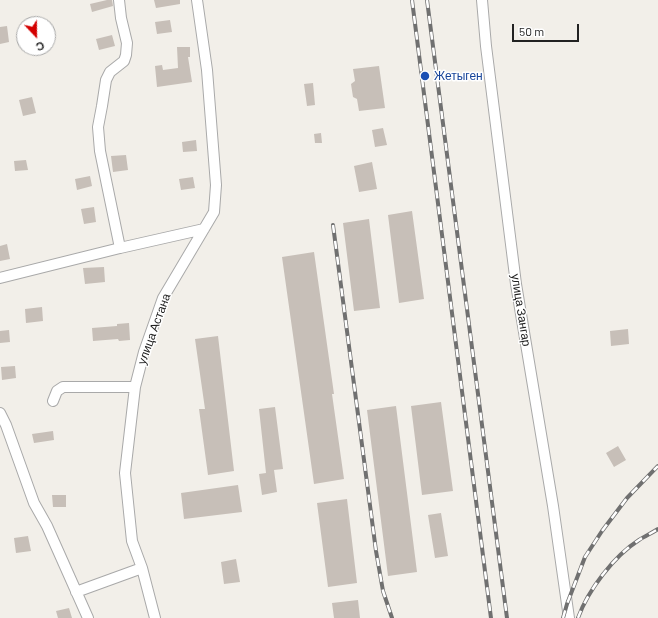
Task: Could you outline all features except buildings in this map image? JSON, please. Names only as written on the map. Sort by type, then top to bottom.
[{"type":"street","points":[[119,0],[121,18],[127,44],[126,55],[124,61],[110,72],[106,80],[98,127],[100,151],[120,248]]},
{"type":"street","name":"улица Астана","points":[[155,618],[142,568],[132,541],[125,473],[135,387],[144,352],[163,298],[214,212],[216,185],[206,70],[197,0]]},
{"type":"street","name":"улица Зангар","points":[[482,0],[486,46],[516,284],[570,618]]},
{"type":"street","points":[[0,278],[204,229]]},
{"type":"street","points":[[54,401],[57,391],[63,387],[135,387]]},
{"type":"street","points":[[0,413],[6,425],[34,503],[47,526],[88,618]]},
{"type":"street","points":[[76,592],[142,568]]},
{"type":"railway","points":[[412,0],[491,618]]},
{"type":"railway","points":[[427,0],[507,618]]},
{"type":"railway","points":[[333,225],[376,551],[383,591],[392,618]]},
{"type":"railway","points":[[563,618],[585,557],[602,531],[627,498],[658,466]]},
{"type":"railway","points":[[578,618],[588,596],[611,564],[630,547],[658,529]]},
{"type":"place","name":"Жетыген","points":[[425,76]]}]
